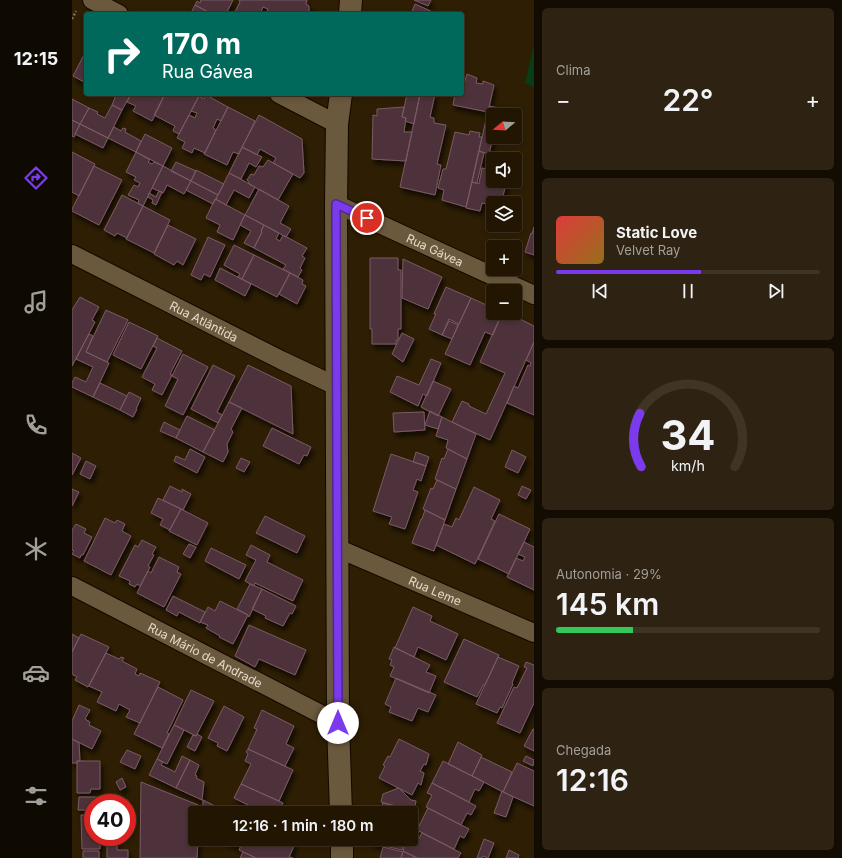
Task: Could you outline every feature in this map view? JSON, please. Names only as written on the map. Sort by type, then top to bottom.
[{"type":"street","points":[[92,0],[115,12]]},
{"type":"street","points":[[350,12],[351,0]]},
{"type":"street","points":[[283,96],[337,124]]},
{"type":"street","points":[[341,96],[337,124],[336,386],[338,723],[341,806]]},
{"type":"street","name":"Rua Gávea","points":[[336,204],[534,294]]},
{"type":"street","name":"Rua Atlântida","points":[[72,254],[281,360],[336,386]]},
{"type":"street","name":"Rua Leme","points":[[338,548],[534,633]]},
{"type":"street","name":"Rua Mário de Andrade","points":[[72,586],[338,723]]},
{"type":"street","points":[[342,846],[342,858]]},
{"type":"green space","points":[[534,44],[534,87],[525,83]]},
{"type":"building","points":[[201,0],[233,0],[227,12],[208,12],[195,5],[197,1],[200,3]]},
{"type":"building","points":[[239,0],[307,0],[306,4],[309,6],[309,12],[267,12],[268,9],[263,7],[261,12],[235,12],[240,2]]},
{"type":"building","points":[[414,0],[431,0],[428,6]]},
{"type":"building","points":[[415,4],[433,12],[412,12]]},
{"type":"building","points":[[195,5],[208,12],[192,12]]},
{"type":"building","points":[[84,55],[84,82],[73,76]]},
{"type":"building","points":[[467,74],[477,78],[476,83],[483,84],[483,81],[494,85],[489,108],[486,108],[486,112],[453,105],[455,96],[464,96],[464,81]]},
{"type":"building","points":[[116,96],[130,96],[122,110],[112,105]]},
{"type":"building","points":[[130,96],[164,96],[152,121],[133,111],[136,106],[127,102]]},
{"type":"building","points":[[164,96],[199,96],[179,134],[173,131],[175,126],[154,115]]},
{"type":"building","points":[[199,96],[204,99],[206,96],[208,96],[228,107],[221,121],[217,119],[213,128],[216,130],[205,153],[194,148],[192,153],[182,148],[185,142],[177,138],[189,115],[195,118],[197,113],[191,111]]},
{"type":"building","points":[[407,96],[420,96],[414,124],[405,121],[406,118],[402,117]]},
{"type":"building","points":[[420,96],[435,96],[430,117],[434,118],[434,123],[446,125],[437,164],[441,165],[435,195],[400,187]]},
{"type":"building","points":[[72,99],[89,108],[80,124],[72,120]]},
{"type":"building","points":[[112,105],[122,110],[108,138],[80,124],[89,108],[98,112],[97,114],[105,118]]},
{"type":"building","points":[[489,106],[499,108],[489,108]]},
{"type":"building","points":[[228,107],[255,121],[239,154],[233,152],[227,165],[204,154]]},
{"type":"building","points":[[404,107],[402,117],[406,118],[404,132],[412,132],[406,161],[372,159],[373,115],[377,116],[377,109]]},
{"type":"building","points":[[259,115],[302,139],[304,173],[300,178],[273,163],[276,158],[260,149],[257,155],[242,147]]},
{"type":"building","points":[[72,120],[80,124],[74,137],[72,136]]},
{"type":"building","points":[[486,120],[486,144],[491,144],[489,152],[486,153],[479,151]]},
{"type":"building","points":[[80,124],[108,138],[103,148],[75,134]]},
{"type":"building","points":[[114,127],[121,131],[123,128],[126,129],[125,132],[141,141],[136,152],[108,138]]},
{"type":"building","points":[[470,131],[480,133],[479,137],[482,137],[466,207],[442,200],[444,190],[438,188],[443,169],[446,169],[455,132],[469,135]]},
{"type":"building","points":[[145,134],[172,148],[163,166],[136,152]]},
{"type":"building","points":[[242,147],[262,157],[256,167],[249,163],[241,179],[229,173]]},
{"type":"building","points":[[479,151],[484,153],[477,183],[472,182]]},
{"type":"building","points":[[72,152],[95,164],[79,196],[72,192]]},
{"type":"building","points":[[136,152],[150,160],[148,162],[152,164],[154,162],[163,166],[143,206],[138,203],[139,200],[128,195],[134,185],[138,187],[140,183],[134,180],[136,177],[126,172]]},
{"type":"building","points":[[268,160],[293,174],[278,200],[249,184],[247,180],[251,174],[254,175],[259,166],[263,167]]},
{"type":"building","points":[[176,162],[196,171],[191,181],[171,171]]},
{"type":"building","points":[[94,166],[122,180],[99,225],[72,211]]},
{"type":"building","points":[[163,166],[191,181],[184,194],[167,185],[163,193],[152,188]]},
{"type":"building","points":[[482,168],[486,169],[486,188],[505,188],[503,196],[486,196],[486,204],[482,203],[480,211],[466,208],[472,182],[479,184]]},
{"type":"building","points":[[196,170],[224,184],[218,195],[191,181]]},
{"type":"building","points":[[229,173],[255,187],[249,198],[234,190],[226,205],[216,199]]},
{"type":"building","points":[[191,181],[218,195],[213,204],[186,190]]},
{"type":"building","points":[[259,189],[289,206],[280,223],[291,229],[286,237],[245,215]]},
{"type":"building","points":[[159,191],[162,192],[156,205],[152,203],[153,200],[148,197],[149,193],[156,197]]},
{"type":"building","points":[[122,195],[143,206],[127,238],[117,233],[115,236],[104,230]]},
{"type":"building","points":[[215,199],[245,215],[233,240],[217,232],[220,225],[206,218]]},
{"type":"building","points":[[143,206],[170,220],[154,253],[126,239]]},
{"type":"building","points":[[245,215],[264,225],[254,248],[244,243],[251,231],[240,225]]},
{"type":"building","points":[[168,225],[196,239],[183,265],[177,261],[174,265],[154,254]]},
{"type":"building","points":[[264,225],[279,233],[276,239],[280,241],[283,235],[307,248],[302,256],[305,258],[300,268],[302,270],[298,277],[283,269],[286,265],[254,248]]},
{"type":"building","points":[[534,227],[534,255],[525,252]]},
{"type":"building","points":[[208,237],[225,245],[210,277],[204,274],[201,280],[191,275]]},
{"type":"building","points":[[234,245],[254,255],[242,279],[238,277],[240,274],[224,265]]},
{"type":"building","points":[[254,255],[290,273],[277,297],[242,279]]},
{"type":"building","points":[[370,258],[398,258],[398,270],[401,270],[401,329],[398,329],[398,340],[396,340],[396,344],[372,344],[372,329],[370,329]]},
{"type":"building","points":[[403,259],[442,277],[428,309],[402,298]]},
{"type":"building","points":[[220,268],[251,284],[245,296],[215,280]]},
{"type":"building","points":[[290,273],[303,280],[302,284],[306,286],[297,304],[279,294]]},
{"type":"building","points":[[446,287],[471,298],[459,324],[449,319],[442,335],[429,329]]},
{"type":"building","points":[[80,297],[99,307],[92,320],[95,322],[72,366],[72,310]]},
{"type":"building","points":[[471,298],[486,305],[486,320],[499,320],[493,335],[485,332],[470,365],[445,354]]},
{"type":"building","points":[[106,310],[128,320],[107,362],[86,352]]},
{"type":"building","points":[[499,320],[522,320],[534,326],[534,342],[490,440],[452,422],[462,401],[486,414],[505,373],[480,362]]},
{"type":"building","points":[[449,321],[458,325],[452,339],[442,335]]},
{"type":"building","points":[[129,322],[158,336],[141,369],[113,355]]},
{"type":"building","points":[[402,333],[414,339],[403,362],[392,354]]},
{"type":"building","points":[[89,334],[93,336],[86,352],[109,363],[93,397],[72,387],[75,377],[86,382],[93,367],[76,359]]},
{"type":"building","points":[[157,338],[182,351],[170,374],[172,375],[162,395],[152,390],[155,384],[142,377],[157,348],[153,346]]},
{"type":"building","points":[[534,342],[534,415],[507,403],[514,386],[518,388],[528,365],[530,366],[531,363],[526,360]]},
{"type":"building","points":[[183,354],[208,367],[183,415],[165,406],[178,379],[172,376]]},
{"type":"building","points":[[431,359],[441,363],[427,396],[423,394],[418,406],[390,392],[397,376],[419,385]]},
{"type":"building","points":[[213,365],[235,376],[217,412],[222,415],[218,423],[191,409]]},
{"type":"building","points":[[248,365],[291,386],[293,434],[229,402]]},
{"type":"building","points":[[433,381],[451,389],[438,416],[421,407]]},
{"type":"building","points":[[100,383],[127,396],[120,410],[93,397]]},
{"type":"building","points":[[129,392],[141,398],[133,417],[120,410]]},
{"type":"building","points":[[229,402],[242,408],[231,429],[233,432],[227,444],[228,452],[223,462],[203,452]]},
{"type":"building","points":[[430,411],[442,417],[438,429],[425,425]]},
{"type":"building","points":[[424,412],[425,430],[394,432],[393,413]]},
{"type":"building","points":[[187,416],[215,430],[203,452],[176,438]]},
{"type":"building","points":[[442,417],[476,434],[467,459],[446,448],[448,440],[436,436]]},
{"type":"building","points":[[164,422],[180,430],[176,438],[160,431]]},
{"type":"building","points":[[272,428],[311,447],[307,456],[304,455],[299,464],[263,446]]},
{"type":"building","points":[[190,449],[205,457],[197,473],[174,461],[176,456],[185,460]]},
{"type":"building","points":[[448,449],[467,459],[456,489],[435,479],[442,458],[444,459]]},
{"type":"building","points":[[512,450],[526,457],[518,473],[505,467]]},
{"type":"building","points":[[416,452],[429,457],[426,466],[413,462]]},
{"type":"building","points":[[72,453],[81,458],[72,475]]},
{"type":"building","points":[[391,454],[426,466],[421,481],[417,479],[413,490],[418,492],[405,529],[389,524],[392,517],[373,511]]},
{"type":"building","points":[[241,458],[250,462],[244,472],[236,468]]},
{"type":"building","points":[[86,461],[96,466],[90,479],[80,474]]},
{"type":"building","points":[[437,480],[456,489],[445,520],[423,509],[431,488],[433,489]]},
{"type":"building","points":[[170,486],[182,492],[182,489],[191,494],[183,510],[163,500]]},
{"type":"building","points":[[522,486],[531,490],[526,499],[518,495]]},
{"type":"building","points":[[474,487],[500,500],[491,519],[495,521],[475,564],[436,545],[444,524],[452,527],[456,518],[459,520]]},
{"type":"building","points":[[72,489],[79,492],[72,506]]},
{"type":"building","points":[[158,498],[181,509],[170,530],[160,525],[163,519],[151,513]]},
{"type":"building","points":[[181,509],[208,523],[197,545],[169,531]]},
{"type":"building","points":[[425,510],[445,520],[434,551],[412,543]]},
{"type":"building","points":[[499,514],[530,529],[509,574],[478,559]]},
{"type":"building","points":[[265,516],[305,536],[297,553],[256,533]]},
{"type":"building","points":[[105,518],[115,523],[117,520],[125,524],[122,531],[131,536],[111,575],[84,561]]},
{"type":"building","points":[[76,524],[86,529],[84,533],[92,537],[80,558],[72,554],[74,551],[72,550],[72,530]]},
{"type":"building","points":[[142,540],[156,547],[152,554],[154,555],[148,566],[150,567],[140,586],[137,584],[135,587],[129,584],[130,581],[119,576],[135,545],[138,547]]},
{"type":"building","points":[[524,542],[534,547],[534,590],[507,577],[516,558],[523,561],[525,557],[518,554]]},
{"type":"building","points":[[189,544],[196,547],[190,558],[183,554]]},
{"type":"building","points":[[251,545],[270,555],[267,562],[303,580],[293,601],[255,583],[254,586],[245,581],[256,560],[246,555]]},
{"type":"building","points":[[211,548],[246,565],[239,579],[205,561]]},
{"type":"building","points":[[159,557],[179,567],[177,572],[181,574],[164,607],[137,593],[148,571],[151,573]]},
{"type":"building","points":[[250,584],[262,589],[249,617],[237,609]]},
{"type":"building","points":[[262,589],[296,606],[292,614],[290,613],[283,626],[265,618],[266,616],[252,609]]},
{"type":"building","points":[[173,596],[205,612],[200,623],[179,612],[177,616],[166,610]]},
{"type":"building","points":[[220,601],[248,615],[233,644],[206,628],[208,625],[200,622],[208,607],[215,611]]},
{"type":"building","points":[[413,607],[432,616],[430,621],[458,634],[446,660],[418,647],[414,657],[395,648]]},
{"type":"building","points":[[249,625],[306,650],[295,675],[259,659],[255,667],[235,656]]},
{"type":"building","points":[[72,634],[79,638],[72,652]]},
{"type":"building","points":[[81,634],[109,647],[88,687],[75,680],[77,677],[72,674],[72,652]]},
{"type":"building","points":[[464,639],[499,655],[485,685],[483,685],[477,697],[444,682]]},
{"type":"building","points":[[394,647],[430,665],[426,672],[436,676],[429,693],[390,676],[394,667],[390,665],[392,660],[389,659]]},
{"type":"building","points":[[106,653],[119,659],[121,657],[124,658],[122,661],[137,669],[135,674],[139,676],[140,673],[160,682],[140,723],[126,717],[130,710],[119,704],[116,711],[97,702],[102,692],[89,686]]},
{"type":"building","points":[[498,657],[519,666],[502,708],[500,707],[497,713],[476,704]]},
{"type":"building","points":[[526,662],[534,665],[534,703],[520,733],[497,723],[514,687],[517,688],[527,668],[524,667]]},
{"type":"building","points":[[396,678],[436,695],[428,712],[418,708],[412,721],[389,712],[391,707],[385,704]]},
{"type":"building","points":[[158,687],[183,700],[167,733],[169,734],[162,748],[134,734]]},
{"type":"building","points":[[191,690],[214,701],[196,736],[174,725]]},
{"type":"building","points":[[79,705],[90,710],[85,719],[90,722],[89,725],[101,731],[92,749],[72,739],[72,721]]},
{"type":"building","points":[[224,706],[244,717],[227,751],[217,746],[218,743],[208,738]]},
{"type":"building","points":[[262,710],[294,726],[286,744],[294,748],[285,766],[248,749],[257,729],[254,728]]},
{"type":"building","points":[[174,725],[184,730],[167,764],[157,759]]},
{"type":"building","points":[[534,729],[534,751],[524,746]]},
{"type":"building","points":[[197,734],[202,737],[195,751],[187,747],[193,735],[196,736]]},
{"type":"building","points":[[72,739],[79,743],[80,761],[77,761],[77,763],[72,763]]},
{"type":"building","points":[[399,739],[429,754],[426,765],[424,764],[420,771],[424,773],[421,785],[418,783],[412,795],[379,778],[385,766],[383,765],[388,756],[390,757]]},
{"type":"building","points":[[458,742],[482,755],[472,776],[448,764]]},
{"type":"building","points":[[248,749],[293,770],[279,801],[241,784],[251,764],[245,761],[248,754],[246,752]]},
{"type":"building","points":[[127,750],[141,756],[135,769],[120,762]]},
{"type":"building","points":[[182,756],[190,760],[176,788],[149,775],[157,759],[163,762],[161,765],[175,772]]},
{"type":"building","points":[[526,756],[534,760],[533,766],[523,761]]},
{"type":"building","points":[[481,757],[512,772],[503,792],[472,776]]},
{"type":"building","points":[[190,760],[199,765],[195,775],[197,776],[196,778],[204,782],[202,800],[176,788]]},
{"type":"building","points":[[77,761],[100,761],[100,789],[91,789],[90,793],[77,793]]},
{"type":"building","points":[[443,761],[484,782],[479,791],[475,789],[469,802],[432,783]]},
{"type":"building","points":[[517,763],[534,771],[534,806],[503,792]]},
{"type":"building","points":[[122,778],[126,787],[120,790],[116,782]]},
{"type":"building","points":[[141,782],[198,805],[188,806],[188,846],[198,846],[197,858],[140,858]]},
{"type":"building","points":[[432,783],[476,806],[471,815],[467,813],[461,825],[426,807],[432,795],[427,793]]},
{"type":"building","points":[[241,784],[283,803],[282,806],[247,806],[234,798]]},
{"type":"building","points":[[399,788],[411,800],[416,801],[415,806],[396,806],[381,802],[383,794]]},
{"type":"building","points":[[502,791],[513,797],[506,817],[494,813]]},
{"type":"building","points":[[79,797],[84,797],[84,810],[78,810]]},
{"type":"building","points":[[203,800],[215,806],[203,806]]},
{"type":"building","points":[[383,803],[395,806],[382,806]]},
{"type":"building","points":[[428,808],[469,829],[464,838],[460,836],[454,849],[418,831]]},
{"type":"building","points":[[81,815],[84,815],[84,846],[100,846],[100,849],[82,849]]},
{"type":"building","points":[[422,833],[461,853],[458,858],[417,858],[403,851],[405,846],[418,846],[418,840]]},
{"type":"building","points":[[484,839],[494,843],[488,858],[483,856],[482,858],[477,858]]},
{"type":"building","points":[[107,846],[117,846],[117,850],[128,850],[128,858],[107,858]]},
{"type":"building","points":[[241,846],[294,846],[289,857],[293,858],[256,858],[239,850]]},
{"type":"building","points":[[385,846],[403,846],[402,850]]},
{"type":"building","points":[[383,847],[403,852],[401,858],[380,858]]},
{"type":"building","points":[[509,850],[519,855],[518,858],[506,858]]},
{"type":"building","points":[[83,851],[99,851],[99,858],[83,858]]},
{"type":"building","points":[[403,851],[417,858],[401,858]]},
{"type":"building","points":[[243,852],[256,858],[240,858]]},
{"type":"route","points":[[338,723],[336,204],[367,218]]}]
